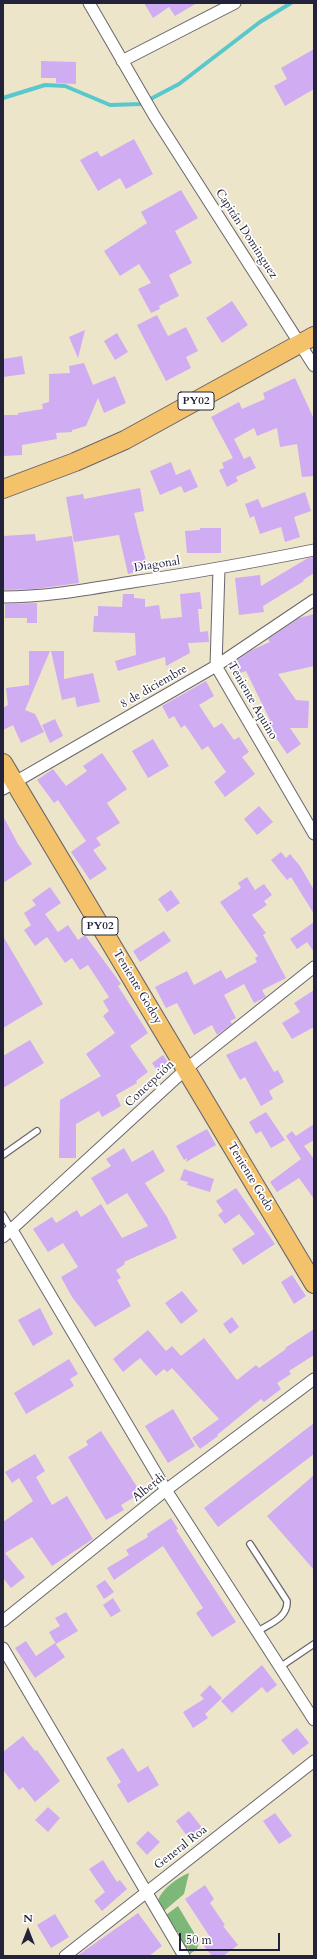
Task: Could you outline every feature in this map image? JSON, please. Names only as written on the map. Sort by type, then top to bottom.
[{"type":"main road","name":"PY02","points":[[3,488],[75,462],[125,440],[308,340]]},
{"type":"main road","name":"PY02","points":[[3,763],[8,786]]},
{"type":"main road","name":"Teniente Godoy","points":[[8,786],[186,1069]]},
{"type":"main road","name":"Teniente Godo","points":[[186,1069],[314,1284]]},
{"type":"street","points":[[89,3],[122,61],[235,3]]},
{"type":"street","name":"Capitán Dominguez","points":[[122,61],[155,117],[308,340],[314,366]]},
{"type":"street","name":"Diagonal","points":[[3,597],[31,597],[62,594],[219,569],[314,550]]},
{"type":"street","name":"Teniente Aquino","points":[[219,569],[216,666],[314,834]]},
{"type":"street","name":"8 de diciembre","points":[[8,786],[216,666],[314,600]]},
{"type":"street","name":"Concepción","points":[[7,1233],[186,1069],[314,967]]},
{"type":"street","points":[[7,1233],[166,1490],[314,1720]]},
{"type":"street","name":"Alberdi","points":[[3,1621],[166,1490],[314,1379]]},
{"type":"street","points":[[3,1648],[184,1956]]},
{"type":"street","name":"General Roa","points":[[65,1956],[314,1761]]},
{"type":"lane","points":[[3,1155],[37,1131]]},
{"type":"lane","points":[[3,1215],[7,1233]]},
{"type":"lane","points":[[250,1544],[287,1601],[287,1608],[284,1616],[257,1632]]},
{"type":"lane","points":[[280,1667],[314,1644]]},
{"type":"green space","points":[[189,1873],[184,1894],[164,1911],[158,1900],[163,1891],[171,1884]]},
{"type":"green space","points":[[178,1906],[199,1941],[197,1949],[190,1954],[189,1949],[182,1945],[180,1934],[171,1926],[166,1915]]},
{"type":"building","points":[[144,3],[197,3],[175,16],[169,7],[153,18]]},
{"type":"building","points":[[314,49],[314,89],[285,106],[274,86],[287,79],[281,68]]},
{"type":"building","points":[[41,61],[76,62],[76,84],[56,83],[56,78],[41,78]]},
{"type":"building","points":[[134,139],[153,174],[126,189],[120,178],[98,191],[80,160],[97,151],[101,157]]},
{"type":"building","points":[[181,190],[198,218],[175,231],[192,263],[169,275],[179,296],[159,306],[160,309],[151,313],[138,289],[151,283],[139,264],[120,276],[104,251],[147,223],[141,212]]},
{"type":"building","points":[[232,301],[248,325],[222,343],[206,318]]},
{"type":"building","points":[[157,315],[168,336],[186,327],[198,351],[186,357],[191,368],[166,381],[137,325]]},
{"type":"building","points":[[85,330],[78,358],[69,337]]},
{"type":"building","points":[[117,333],[128,352],[115,360],[104,341]]},
{"type":"building","points":[[22,356],[25,374],[3,377],[3,359]]},
{"type":"building","points":[[84,363],[93,385],[115,376],[126,403],[104,413],[98,398],[86,426],[72,430],[72,432],[56,433],[57,439],[22,445],[22,455],[3,456],[4,415],[18,415],[18,413],[43,409],[42,404],[49,402],[49,374],[70,373],[69,366]]},
{"type":"building","points":[[295,378],[314,419],[314,476],[302,477],[297,444],[280,447],[277,428],[257,436],[254,428],[234,439],[244,459],[250,456],[256,468],[236,477],[238,481],[227,487],[219,470],[224,468],[222,463],[233,458],[211,417],[239,402],[242,409],[265,399],[263,393]]},
{"type":"building","points":[[171,462],[176,475],[190,469],[198,487],[184,493],[181,486],[160,495],[150,471]]},
{"type":"building","points":[[140,488],[144,511],[134,513],[148,569],[128,574],[119,535],[74,542],[66,497],[83,494],[84,499]]},
{"type":"building","points":[[305,492],[311,511],[294,517],[300,537],[285,542],[281,527],[260,534],[254,516],[250,518],[245,504],[258,499],[262,508]]},
{"type":"building","points":[[200,528],[221,528],[221,553],[187,553],[185,531],[200,530]]},
{"type":"building","points":[[35,534],[36,541],[72,536],[79,583],[35,589],[4,590],[3,536]]},
{"type":"building","points":[[314,557],[314,573],[303,580],[304,581],[263,606],[264,612],[239,615],[235,578],[260,575],[261,586],[308,558]]},
{"type":"building","points":[[200,592],[202,609],[198,609],[200,632],[208,631],[209,642],[188,643],[190,653],[166,666],[165,657],[118,671],[115,661],[136,655],[135,633],[93,632],[94,616],[98,616],[98,606],[122,607],[123,594],[134,594],[134,598],[145,599],[145,607],[159,605],[161,619],[182,617],[180,594]]},
{"type":"building","points":[[37,603],[37,623],[27,623],[27,618],[5,618],[5,604]]},
{"type":"building","points":[[314,614],[314,666],[278,674],[296,700],[309,701],[308,728],[290,728],[301,744],[287,754],[266,723],[270,720],[246,671],[240,673],[239,671],[232,674],[228,666],[252,650],[270,642],[268,639],[299,618]]},
{"type":"building","points":[[29,651],[50,651],[25,710],[35,714],[44,732],[21,743],[13,725],[3,730],[3,708],[8,705],[6,688],[29,685]]},
{"type":"building","points":[[51,651],[64,651],[64,679],[93,673],[100,702],[77,707],[75,697],[62,700]]},
{"type":"building","points":[[206,681],[214,696],[199,705],[214,728],[222,723],[234,740],[239,737],[249,752],[242,757],[255,774],[225,797],[214,782],[226,772],[208,746],[202,750],[185,725],[181,728],[174,716],[169,719],[162,706]]},
{"type":"building","points":[[55,719],[63,736],[50,743],[42,725]]},
{"type":"building","points":[[153,739],[169,766],[148,778],[132,751]]},
{"type":"building","points":[[102,753],[127,789],[107,803],[120,823],[96,838],[101,845],[93,850],[107,869],[90,880],[71,852],[86,841],[58,800],[54,803],[37,780],[53,769],[66,786],[87,771],[83,766]]},
{"type":"building","points":[[259,806],[273,822],[257,835],[244,819]]},
{"type":"building","points":[[3,816],[18,844],[32,864],[3,883]]},
{"type":"building","points":[[281,852],[286,858],[290,854],[300,866],[314,890],[314,914],[291,877],[287,880],[271,860]]},
{"type":"building","points":[[247,877],[255,890],[264,884],[272,895],[264,901],[267,905],[252,915],[266,933],[263,935],[286,978],[262,990],[266,997],[254,1003],[244,984],[224,995],[236,1018],[230,1021],[232,1024],[217,1035],[212,1025],[194,1035],[177,1003],[166,1008],[155,987],[187,971],[194,985],[221,970],[226,979],[257,962],[255,958],[258,956],[220,902],[241,888],[238,883]]},
{"type":"building","points":[[50,887],[61,903],[45,914],[58,932],[68,925],[78,940],[85,935],[121,984],[118,986],[148,1033],[130,1046],[148,1072],[136,1081],[137,1083],[116,1095],[121,1106],[102,1117],[99,1111],[76,1124],[76,1158],[59,1158],[60,1100],[101,1076],[86,1054],[115,1033],[103,1016],[109,1011],[103,1001],[109,997],[88,965],[80,970],[72,958],[65,963],[47,937],[35,946],[24,930],[31,925],[24,913],[36,905],[32,900]]},
{"type":"building","points":[[171,890],[180,903],[167,912],[158,899]]},
{"type":"building","points":[[314,922],[314,952],[307,942],[297,949],[290,939]]},
{"type":"building","points":[[164,931],[171,941],[140,962],[133,951]]},
{"type":"building","points":[[3,936],[43,1004],[3,1028]]},
{"type":"building","points":[[314,990],[314,1027],[292,1039],[282,1023],[300,1012],[294,1003]]},
{"type":"building","points":[[30,1040],[44,1063],[3,1088],[3,1056]]},
{"type":"building","points":[[256,1041],[274,1072],[278,1070],[284,1082],[269,1091],[273,1099],[261,1106],[245,1077],[240,1080],[226,1055]]},
{"type":"building","points":[[163,1055],[172,1068],[160,1075],[152,1063]]},
{"type":"building","points":[[266,1112],[285,1140],[271,1148],[261,1131],[256,1134],[249,1122]]},
{"type":"building","points":[[314,1124],[314,1140],[304,1146],[314,1159],[314,1199],[299,1178],[277,1192],[270,1182],[301,1159],[286,1136],[292,1131],[296,1136]]},
{"type":"building","points":[[207,1129],[216,1145],[186,1162],[187,1158],[184,1160],[176,1146]]},
{"type":"building","points":[[124,1148],[132,1162],[153,1150],[165,1171],[145,1183],[167,1217],[177,1238],[124,1262],[125,1264],[116,1270],[121,1278],[117,1280],[131,1306],[95,1327],[72,1297],[61,1277],[78,1267],[63,1243],[48,1252],[33,1229],[52,1217],[56,1223],[77,1210],[81,1217],[101,1204],[122,1238],[148,1226],[127,1193],[107,1205],[91,1178],[111,1166],[106,1159]]},
{"type":"building","points":[[184,1169],[214,1179],[210,1192],[187,1185],[188,1182],[180,1180]]},
{"type":"building","points":[[236,1188],[275,1244],[243,1265],[232,1249],[255,1234],[239,1214],[225,1224],[218,1215],[223,1211],[216,1201]]},
{"type":"building","points":[[292,1275],[306,1296],[294,1304],[281,1282]]},
{"type":"building","points":[[182,1291],[198,1311],[181,1324],[165,1303]]},
{"type":"building","points":[[40,1308],[53,1334],[33,1346],[18,1320]]},
{"type":"building","points":[[232,1317],[239,1327],[230,1334],[223,1324]]},
{"type":"building","points":[[314,1329],[314,1355],[289,1371],[291,1374],[277,1383],[281,1389],[264,1402],[261,1399],[217,1435],[218,1436],[200,1449],[192,1438],[219,1419],[172,1368],[167,1372],[164,1369],[156,1376],[140,1358],[123,1372],[113,1359],[148,1330],[166,1351],[172,1346],[181,1356],[204,1338],[237,1380],[256,1365],[259,1368],[286,1349],[285,1348]]},
{"type":"building","points":[[69,1359],[78,1374],[70,1379],[74,1386],[26,1414],[14,1393]]},
{"type":"building","points":[[173,1409],[195,1446],[168,1463],[145,1426]]},
{"type":"building","points":[[314,1423],[314,1454],[218,1527],[204,1508]]},
{"type":"building","points":[[101,1431],[141,1493],[121,1505],[124,1510],[106,1520],[68,1457],[88,1445],[86,1441]]},
{"type":"building","points":[[35,1454],[45,1471],[36,1477],[52,1505],[67,1496],[93,1539],[52,1566],[32,1537],[5,1553],[25,1577],[11,1588],[3,1578],[3,1522],[33,1501],[19,1478],[12,1483],[5,1472]]},
{"type":"building","points":[[314,1475],[314,1570],[267,1516]]},
{"type":"building","points":[[171,1518],[178,1529],[176,1530],[236,1622],[212,1637],[196,1613],[203,1608],[163,1546],[114,1580],[107,1568],[129,1555],[126,1550],[148,1537],[147,1534]]},
{"type":"building","points":[[105,1580],[114,1592],[104,1599],[96,1586]]},
{"type":"building","points":[[113,1598],[121,1611],[111,1617],[103,1605]]},
{"type":"building","points":[[66,1612],[78,1631],[56,1644],[49,1632],[60,1626],[55,1618]]},
{"type":"building","points":[[26,1641],[36,1656],[55,1643],[65,1657],[35,1678],[15,1648]]},
{"type":"building","points":[[262,1665],[277,1685],[267,1693],[262,1687],[232,1713],[221,1701]]},
{"type":"building","points":[[210,1685],[222,1698],[205,1714],[208,1718],[193,1728],[183,1712],[204,1699],[200,1695]]},
{"type":"building","points":[[297,1728],[309,1743],[293,1755],[281,1740]]},
{"type":"building","points":[[23,1736],[35,1751],[37,1750],[60,1781],[35,1802],[23,1787],[19,1790],[3,1770],[3,1752]]},
{"type":"building","points":[[123,1748],[138,1772],[148,1766],[159,1785],[128,1803],[117,1785],[121,1782],[106,1758]]},
{"type":"building","points":[[48,1807],[60,1818],[48,1832],[35,1820]]},
{"type":"building","points":[[189,1811],[204,1830],[190,1840],[176,1821]]},
{"type":"building","points":[[275,1813],[292,1836],[279,1844],[263,1821]]},
{"type":"building","points":[[148,1831],[160,1842],[147,1855],[136,1843]]},
{"type":"building","points":[[103,1860],[117,1882],[120,1880],[127,1889],[102,1911],[94,1901],[105,1892],[89,1869]]},
{"type":"building","points":[[205,1885],[214,1899],[210,1903],[225,1925],[223,1926],[238,1945],[223,1956],[212,1956],[204,1946],[212,1940],[185,1899]]},
{"type":"building","points":[[138,1913],[162,1946],[149,1956],[77,1956]]},
{"type":"building","points":[[55,1914],[69,1937],[51,1948],[37,1925]]},
{"type":"waterway","points":[[3,98],[45,85],[65,86],[110,105],[141,104],[179,84],[260,22],[291,3]]}]
